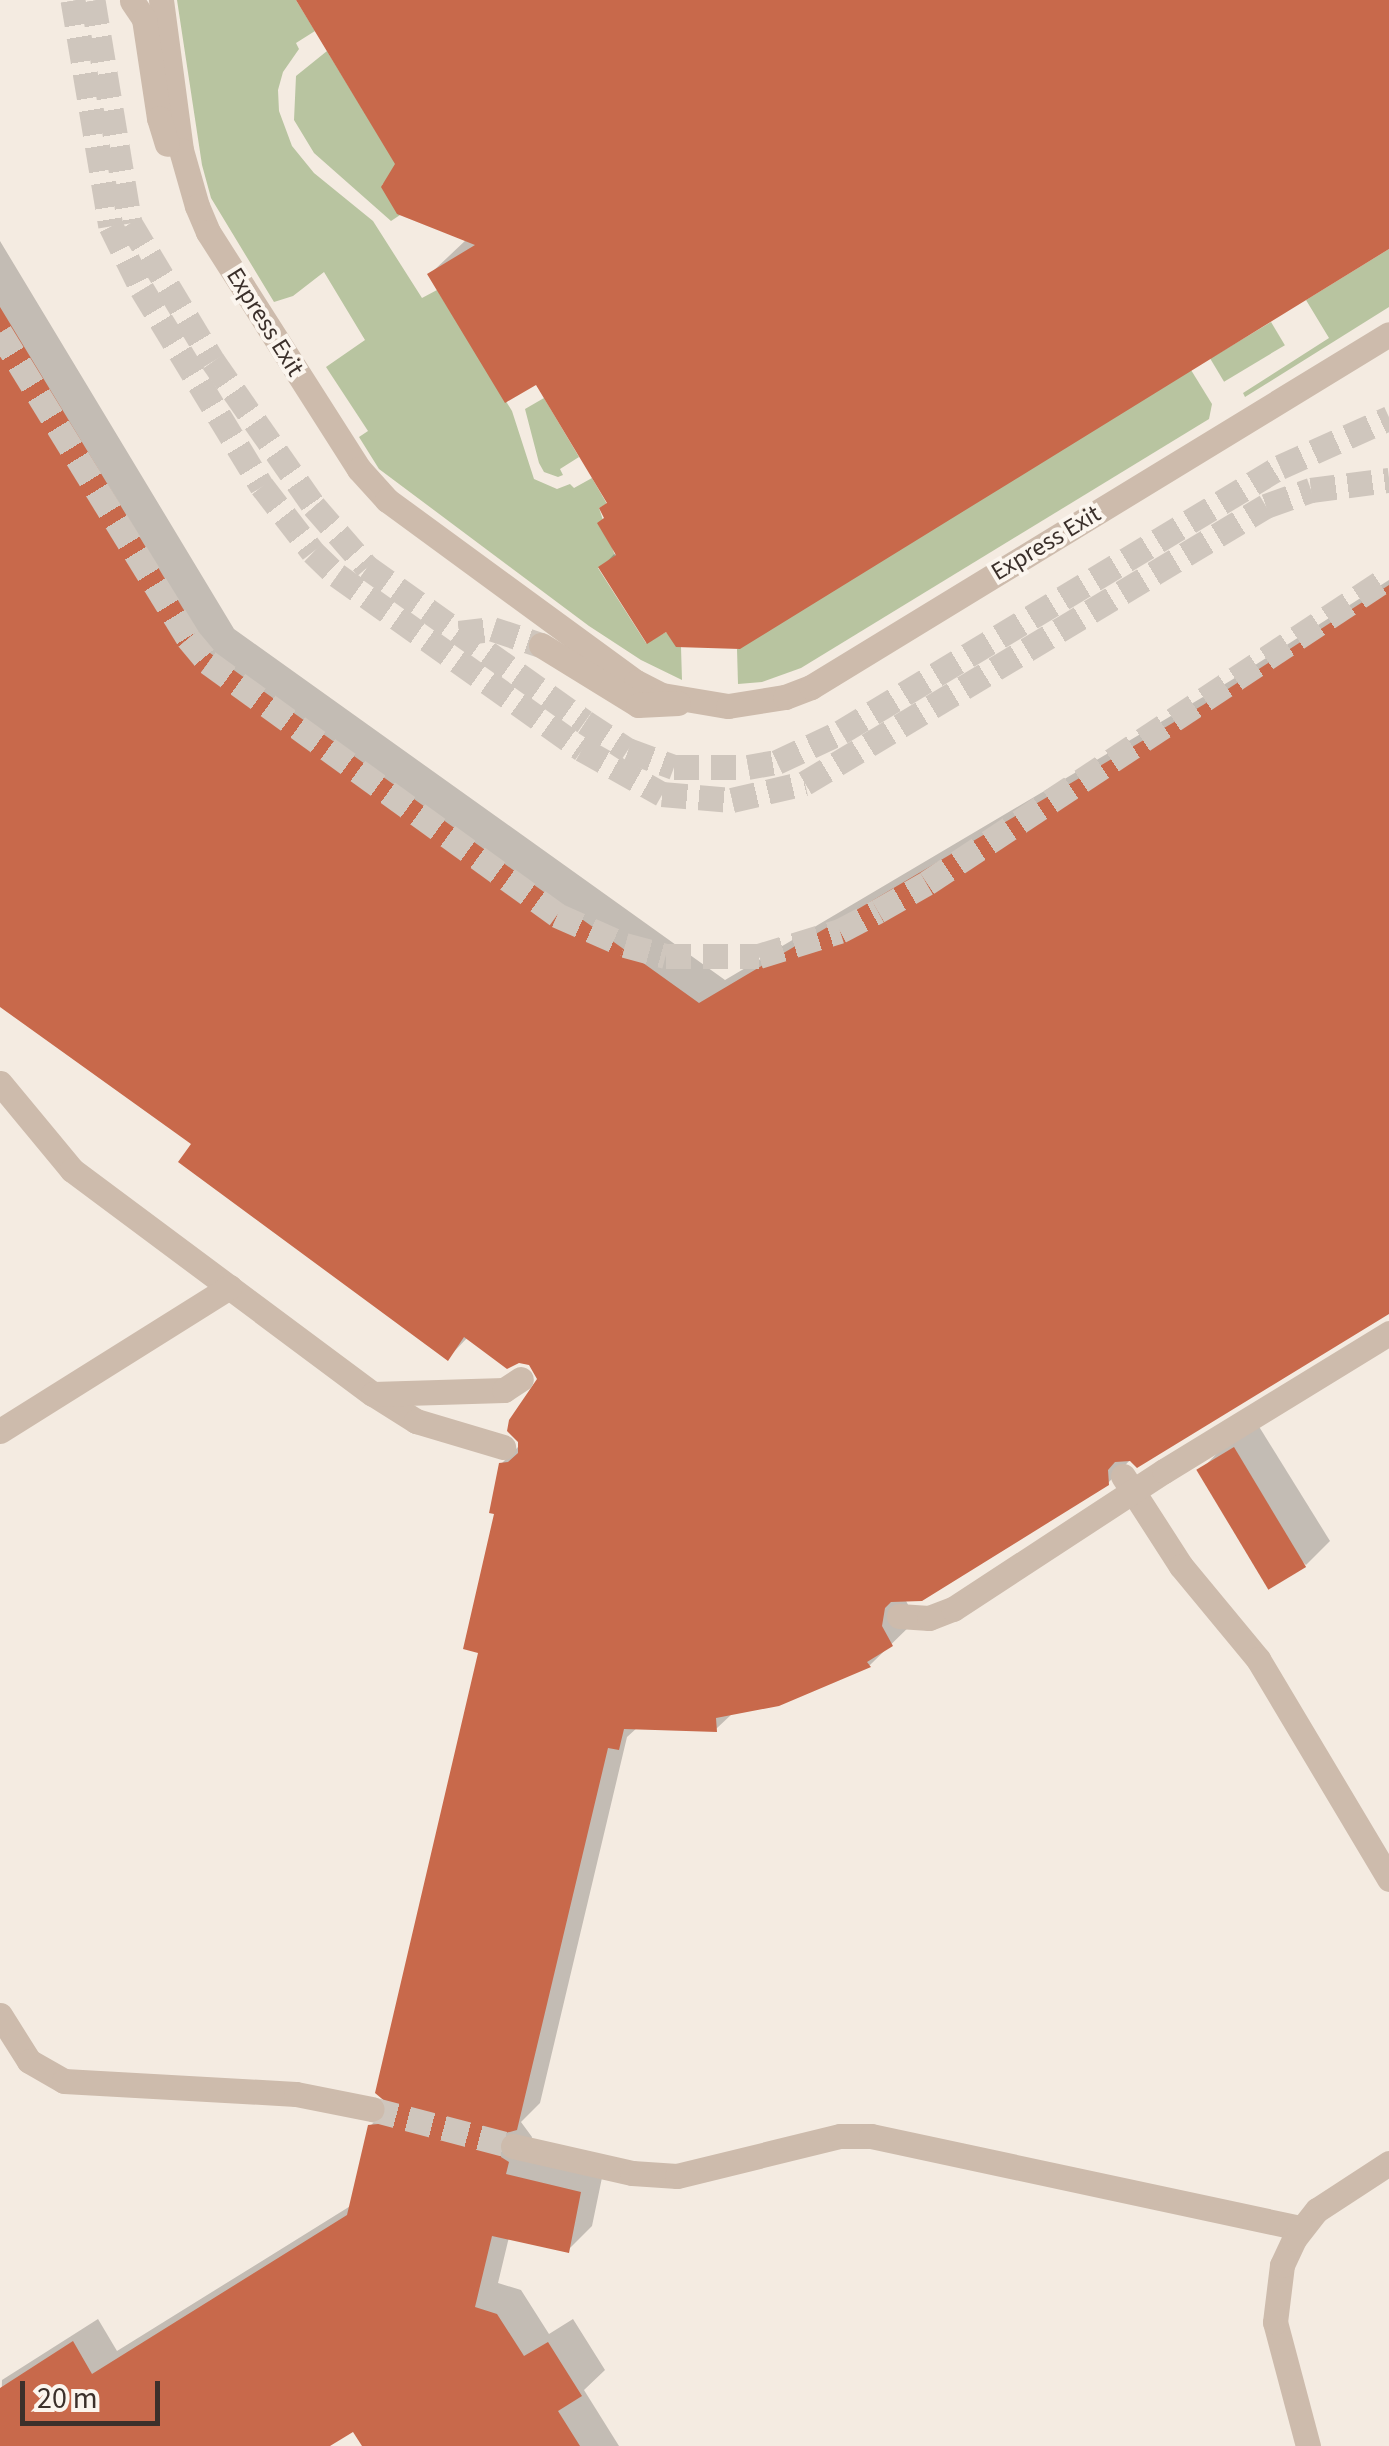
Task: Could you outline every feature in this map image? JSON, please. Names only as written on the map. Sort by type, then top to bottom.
[{"type":"street","name":"Express Exit","points":[[160,0],[188,182]]},
{"type":"street","name":"Express Exit","points":[[132,2],[144,19],[159,118],[170,152],[188,182],[208,232],[374,488],[636,682],[687,702]]},
{"type":"street","name":"Express Exit","points":[[541,645],[638,705],[656,708],[687,702],[754,704],[810,687],[1389,334]]},
{"type":"street","points":[[0,1083],[72,1170],[373,1394],[416,1421],[503,1447]]},
{"type":"street","points":[[0,1432],[230,1287]]},
{"type":"street","points":[[899,1616],[939,1617],[1128,1484],[1389,1333]]},
{"type":"street","points":[[373,1394],[504,1390],[521,1379]]},
{"type":"street","points":[[1128,1484],[1180,1566],[1258,1659],[1389,1880]]},
{"type":"street","points":[[0,2015],[29,2060],[64,2081],[296,2094],[372,2109]]},
{"type":"street","points":[[513,2146],[632,2172],[677,2176],[840,2136],[871,2136],[1301,2228]]},
{"type":"street","points":[[1308,2446],[1275,2309],[1282,2266],[1301,2228],[1330,2200],[1389,2162]]},
{"type":"green space","points":[[177,0],[296,0],[315,31],[296,43],[299,49],[283,72],[278,90],[279,111],[292,146],[314,173],[373,221],[422,298],[437,290],[512,411],[534,479],[557,489],[570,484],[574,488],[592,478],[607,504],[599,508],[615,556],[598,568],[646,643],[666,632],[681,647],[682,680],[641,660],[589,626],[379,469],[359,437],[368,431],[326,367],[365,340],[324,272],[293,296],[274,302],[211,198],[202,165]]},
{"type":"green space","points":[[327,51],[399,169],[382,185],[400,215],[391,221],[314,153],[294,120],[296,76]]},
{"type":"green space","points":[[1389,249],[1389,307],[1245,397],[1243,393],[1329,338],[1306,300]]},
{"type":"green space","points":[[1271,322],[1285,345],[1224,382],[1210,359]]},
{"type":"green space","points":[[1191,370],[1212,404],[1209,419],[801,668],[762,682],[738,684],[737,649]]},
{"type":"green space","points":[[544,398],[579,457],[560,469],[563,475],[558,477],[544,472],[539,463],[525,409]]},
{"type":"building","points":[[296,0],[1389,0],[1389,249],[740,649],[676,647],[666,632],[647,644],[598,567],[616,555],[597,523],[604,518],[599,508],[607,503],[536,385],[505,403],[427,274],[475,245],[397,214],[381,187],[395,164]]},
{"type":"building","points":[[0,307],[210,653],[699,1003],[1203,705],[1389,585],[1389,1314],[1137,1468],[1130,1461],[1115,1462],[1108,1470],[1109,1485],[922,1601],[891,1602],[885,1608],[882,1626],[893,1646],[867,1662],[871,1667],[779,1706],[716,1718],[717,1732],[624,1729],[619,1750],[608,1748],[517,2130],[502,2134],[497,2143],[501,2157],[509,2162],[506,2174],[581,2192],[569,2253],[492,2236],[475,2307],[497,2314],[524,2356],[548,2342],[582,2396],[558,2411],[580,2446],[362,2446],[353,2432],[330,2446],[0,2446],[0,2388],[73,2341],[92,2374],[347,2215],[368,2125],[378,2124],[388,2113],[387,2103],[375,2093],[478,1653],[463,1649],[494,1514],[489,1513],[499,1463],[508,1462],[518,1453],[518,1442],[507,1431],[509,1420],[537,1379],[529,1365],[519,1363],[507,1369],[464,1337],[448,1361],[178,1162],[191,1144],[0,1007]]},
{"type":"building","points":[[1234,1447],[1306,1567],[1268,1590],[1196,1470]]},
{"type":"tunnel","points":[[73,0],[111,226],[142,289],[262,486],[313,552],[337,575],[582,749],[662,794],[732,800],[805,783],[1266,506],[1311,490],[1389,480]]},
{"type":"tunnel","points":[[93,0],[130,223],[213,361],[314,506],[367,567],[585,722],[628,750],[674,767],[748,767],[777,762],[841,732],[1280,467],[1389,418]]},
{"type":"tunnel","points":[[0,332],[188,638],[208,662],[557,915],[625,945],[666,956],[759,956],[840,931],[927,883],[1389,577]]},
{"type":"tunnel","points":[[459,633],[493,629],[541,645]]},
{"type":"tunnel","points":[[372,2109],[513,2146]]}]
